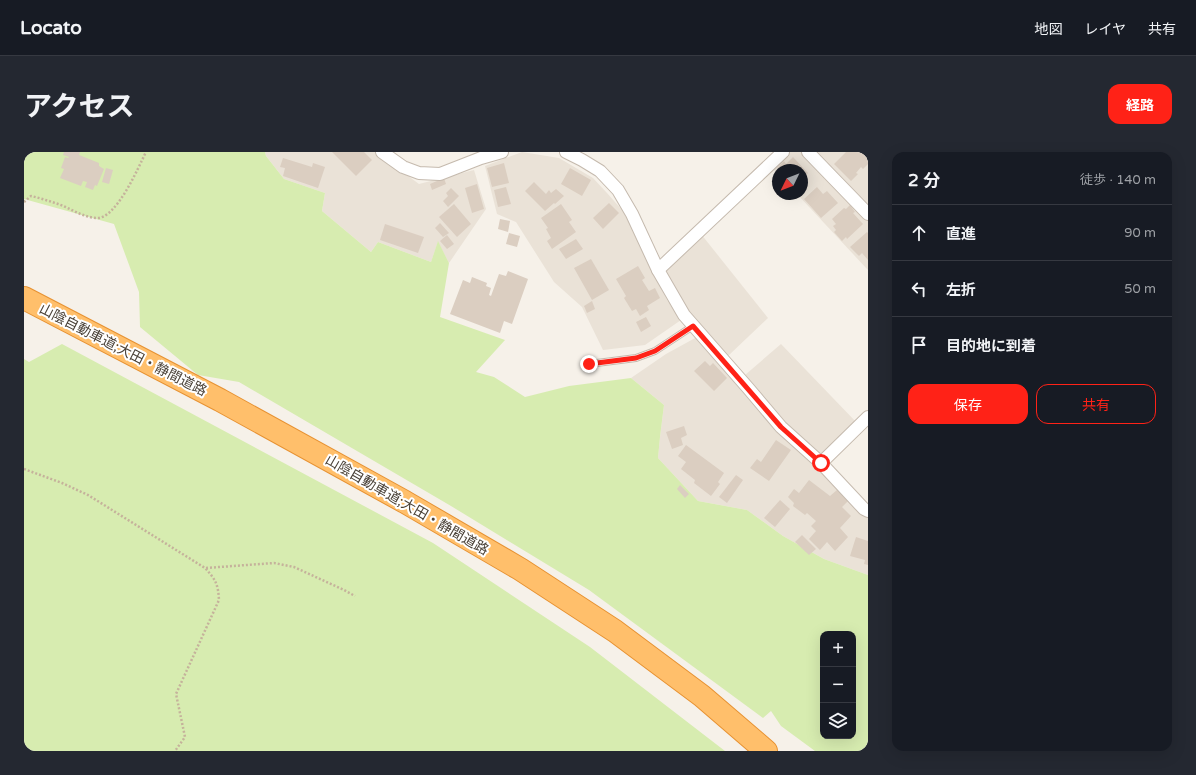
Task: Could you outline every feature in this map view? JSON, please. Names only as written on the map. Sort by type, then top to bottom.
[{"type":"highway","name":"山陰自動車道;大田・静間道路","points":[[24,298],[220,400],[405,502],[520,569],[615,630],[702,696],[766,751]]},
{"type":"street","points":[[382,152],[403,166],[419,173],[440,174],[481,158],[502,152]]},
{"type":"street","points":[[566,152],[600,171],[618,190],[632,214],[658,270],[684,315],[781,427],[821,463],[864,509],[868,511]]},
{"type":"street","points":[[658,270],[783,152]]},
{"type":"street","points":[[808,152],[868,214]]},
{"type":"street","points":[[821,463],[868,417]]},
{"type":"lane","points":[[589,364],[636,358],[655,351],[693,326]]},
{"type":"path","points":[[24,202],[32,196],[97,218],[104,216],[112,211],[125,193],[146,152]]},
{"type":"path","points":[[24,469],[62,483],[88,495],[205,568],[213,577],[219,588],[219,600],[176,694],[185,737],[175,751]]},
{"type":"path","points":[[205,568],[274,563],[294,567],[355,596]]},
{"type":"shaded area","points":[[265,152],[376,152],[419,184],[474,170],[486,209],[449,263],[438,242],[431,262],[378,242],[371,252],[322,211],[325,193],[284,179],[266,156]]},
{"type":"shaded area","points":[[522,152],[559,158],[593,178],[623,211],[667,300],[681,320],[645,345],[603,350],[582,307],[554,282],[516,222],[497,214],[485,166]]},
{"type":"shaded area","points":[[789,152],[803,152],[868,220],[868,270],[803,200],[808,200],[808,164],[776,164]]},
{"type":"shaded area","points":[[818,152],[868,152],[868,205]]},
{"type":"shaded area","points":[[701,234],[768,318],[728,356],[694,321],[664,270]]},
{"type":"shaded area","points":[[697,337],[731,373],[774,429],[826,476],[863,516],[868,518],[868,575],[824,559],[783,536],[747,510],[698,501],[658,458],[664,405],[631,378],[666,354]]},
{"type":"shaded area","points":[[781,344],[857,423],[821,458],[779,421],[759,391],[745,375]]},
{"type":"green space","points":[[24,152],[265,152],[266,156],[284,179],[325,193],[322,211],[371,252],[378,242],[431,262],[438,241],[449,263],[440,317],[505,340],[476,372],[494,377],[525,397],[569,386],[631,378],[664,405],[658,458],[698,501],[747,510],[783,536],[824,559],[868,575],[868,751],[815,751],[781,726],[771,711],[763,718],[589,590],[451,506],[239,382],[198,375],[140,327],[139,292],[114,224],[24,199]]},
{"type":"green space","points":[[62,344],[433,543],[590,647],[725,751],[24,751],[24,359],[29,362]]},
{"type":"building","points":[[64,152],[80,152],[79,155],[99,163],[99,166],[104,169],[97,186],[95,185],[93,190],[85,187],[87,182],[83,181],[81,186],[60,178],[64,169],[61,168],[65,157],[69,157],[63,155]]},
{"type":"building","points":[[332,152],[364,152],[372,160],[356,176]]},
{"type":"building","points":[[846,152],[868,152],[868,164],[863,169],[861,167],[856,173],[858,174],[851,181],[834,164]]},
{"type":"building","points":[[793,157],[800,164],[786,164]]},
{"type":"building","points":[[283,158],[312,167],[313,163],[325,167],[318,188],[283,176],[285,168],[280,167]]},
{"type":"building","points":[[504,163],[509,183],[492,187],[487,168]]},
{"type":"building","points":[[106,168],[113,170],[109,184],[102,182]]},
{"type":"building","points":[[570,168],[591,180],[582,196],[561,184]]},
{"type":"building","points":[[444,178],[446,184],[432,190],[430,184]]},
{"type":"building","points":[[534,182],[546,194],[549,190],[551,193],[556,189],[564,196],[545,211],[525,191]]},
{"type":"building","points":[[477,184],[484,209],[472,213],[465,188]]},
{"type":"building","points":[[506,187],[511,204],[498,207],[494,190]]},
{"type":"building","points":[[817,187],[823,194],[827,191],[838,203],[821,218],[805,200],[808,200],[808,195]]},
{"type":"building","points":[[451,188],[459,196],[448,207],[443,201],[448,196],[446,193]]},
{"type":"building","points":[[609,203],[619,213],[603,229],[593,218]]},
{"type":"building","points":[[454,204],[471,224],[457,237],[439,217]]},
{"type":"building","points":[[561,204],[572,220],[569,222],[576,232],[552,249],[547,241],[551,238],[546,229],[548,228],[541,218]]},
{"type":"building","points":[[850,205],[855,212],[853,213],[863,224],[847,239],[846,237],[842,241],[834,232],[836,230],[833,226],[836,224],[832,219],[844,208],[846,209]]},
{"type":"building","points":[[500,219],[510,221],[508,232],[498,229]]},
{"type":"building","points":[[440,223],[449,233],[443,237],[435,228]]},
{"type":"building","points":[[385,224],[424,237],[418,253],[380,240]]},
{"type":"building","points":[[867,232],[868,260],[862,253],[859,256],[850,247]]},
{"type":"building","points":[[509,233],[520,236],[517,247],[506,244]]},
{"type":"building","points":[[447,235],[454,244],[447,249],[440,241]]},
{"type":"building","points":[[576,239],[583,249],[566,259],[559,249]]},
{"type":"building","points":[[591,259],[609,290],[592,300],[574,268]]},
{"type":"building","points":[[638,266],[645,278],[642,280],[649,291],[655,288],[660,298],[647,306],[649,310],[640,316],[636,309],[632,311],[624,298],[626,296],[616,279]]},
{"type":"building","points":[[508,271],[528,279],[512,324],[504,321],[500,333],[450,314],[463,280],[470,283],[472,277],[487,283],[486,286],[491,288],[489,295],[491,296],[499,274],[506,276]]},
{"type":"building","points":[[592,301],[595,309],[587,313],[584,306]]},
{"type":"building","points":[[646,317],[651,326],[641,332],[636,322]]},
{"type":"building","points":[[705,361],[710,366],[713,363],[727,378],[714,391],[694,371]]},
{"type":"building","points":[[684,426],[687,435],[681,438],[683,445],[672,449],[666,432]]},
{"type":"building","points":[[776,440],[791,450],[769,481],[750,468],[757,459],[761,462]]},
{"type":"building","points":[[686,445],[724,473],[718,482],[720,484],[711,496],[694,483],[695,480],[681,469],[686,462],[678,456]]},
{"type":"building","points":[[736,475],[743,480],[727,503],[719,497]]},
{"type":"building","points":[[809,480],[830,496],[837,490],[848,501],[842,507],[851,516],[840,528],[848,537],[835,551],[827,542],[820,550],[809,539],[816,531],[811,526],[816,521],[807,513],[805,515],[793,506],[794,503],[788,497],[794,489],[799,493]]},
{"type":"building","points":[[680,485],[689,494],[685,498],[677,489]]},
{"type":"building","points":[[780,500],[790,509],[775,527],[764,518]]},
{"type":"building","points":[[802,535],[816,549],[809,555],[795,542]]},
{"type":"building","points":[[856,537],[868,541],[868,565],[864,564],[865,560],[850,556]]},
{"type":"route","points":[[589,364],[636,358],[655,351],[693,326],[781,427],[821,463]]}]
